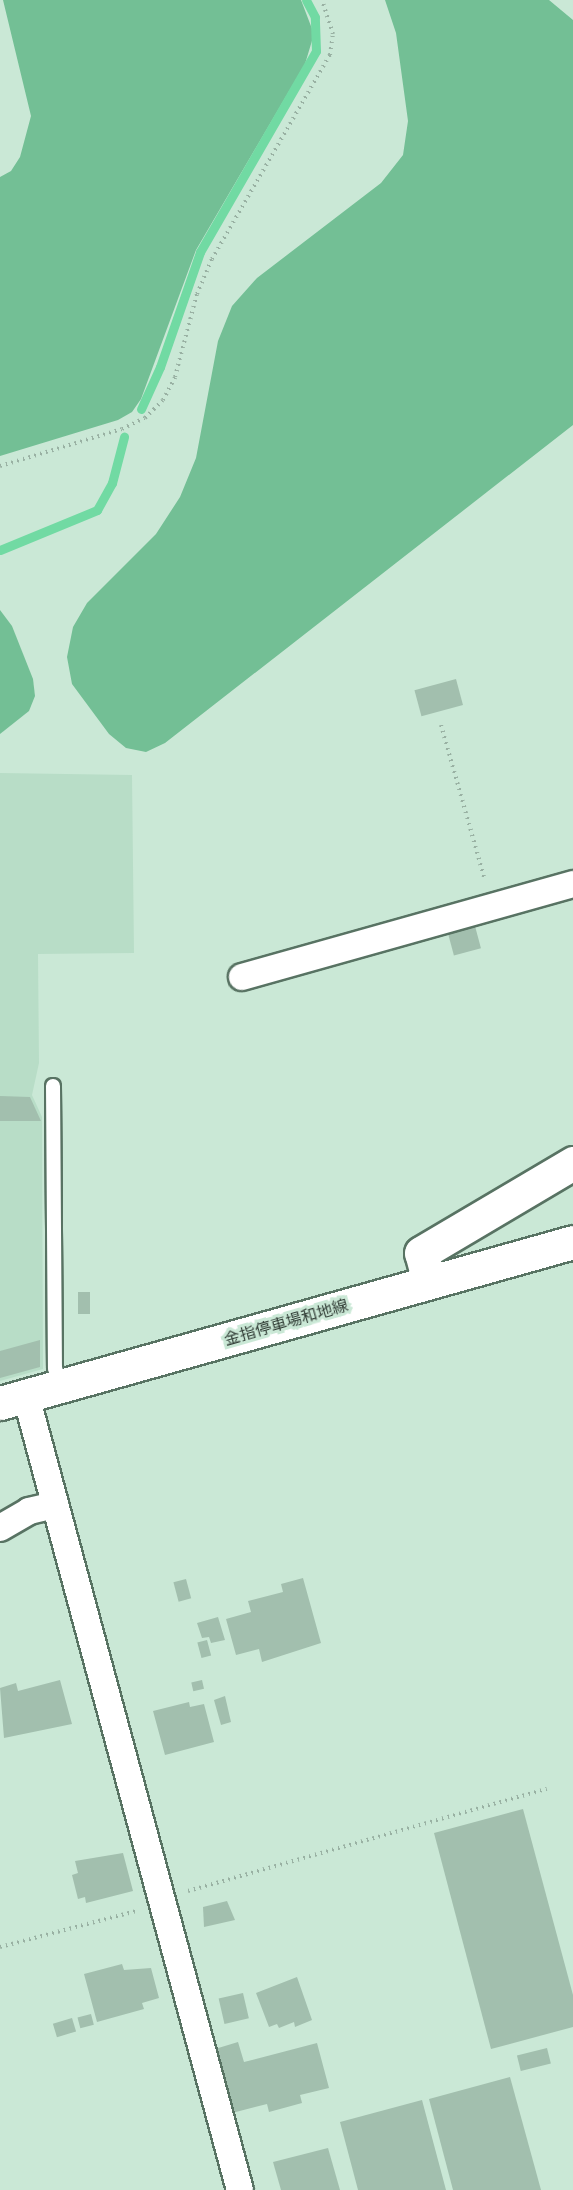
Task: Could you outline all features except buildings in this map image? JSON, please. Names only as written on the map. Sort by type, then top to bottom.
[{"type":"main road","points":[[429,1282],[421,1253],[573,1163]]},
{"type":"main road","name":"金指停車場和地線","points":[[13,1399],[573,1242]]},
{"type":"street","points":[[242,977],[573,884]]},
{"type":"street","points":[[13,1399],[56,1504],[240,2190]]},
{"type":"street","points":[[0,1528],[29,1511],[56,1504]]},
{"type":"lane","points":[[53,1086],[55,1368],[60,1386]]},
{"type":"path","points":[[0,466],[122,429],[145,418],[163,400],[175,377],[197,294],[212,259],[330,55],[333,34],[322,0]]},
{"type":"path","points":[[441,725],[493,907]]},
{"type":"path","points":[[0,1947],[547,1789]]},
{"type":"shaded area","points":[[0,773],[132,775],[134,953],[38,954],[39,1063],[32,1095],[42,1117],[43,1369],[0,1381]]},
{"type":"green space","points":[[3,0],[301,0],[314,34],[305,64],[196,250],[141,399],[132,412],[118,420],[0,456],[0,177],[11,171],[20,157],[31,116]]},
{"type":"green space","points":[[385,0],[549,0],[573,20],[573,425],[165,743],[146,752],[126,748],[109,734],[72,684],[67,657],[73,627],[87,603],[156,534],[180,497],[196,458],[218,341],[232,306],[257,278],[381,183],[403,155],[408,121],[396,33]]},
{"type":"green space","points":[[0,610],[12,626],[33,679],[35,696],[29,711],[0,734]]},
{"type":"waterway","points":[[141,409],[160,367],[200,252],[316,51],[315,17],[306,0]]},
{"type":"waterway","points":[[0,550],[97,510],[112,483],[124,437]]}]
